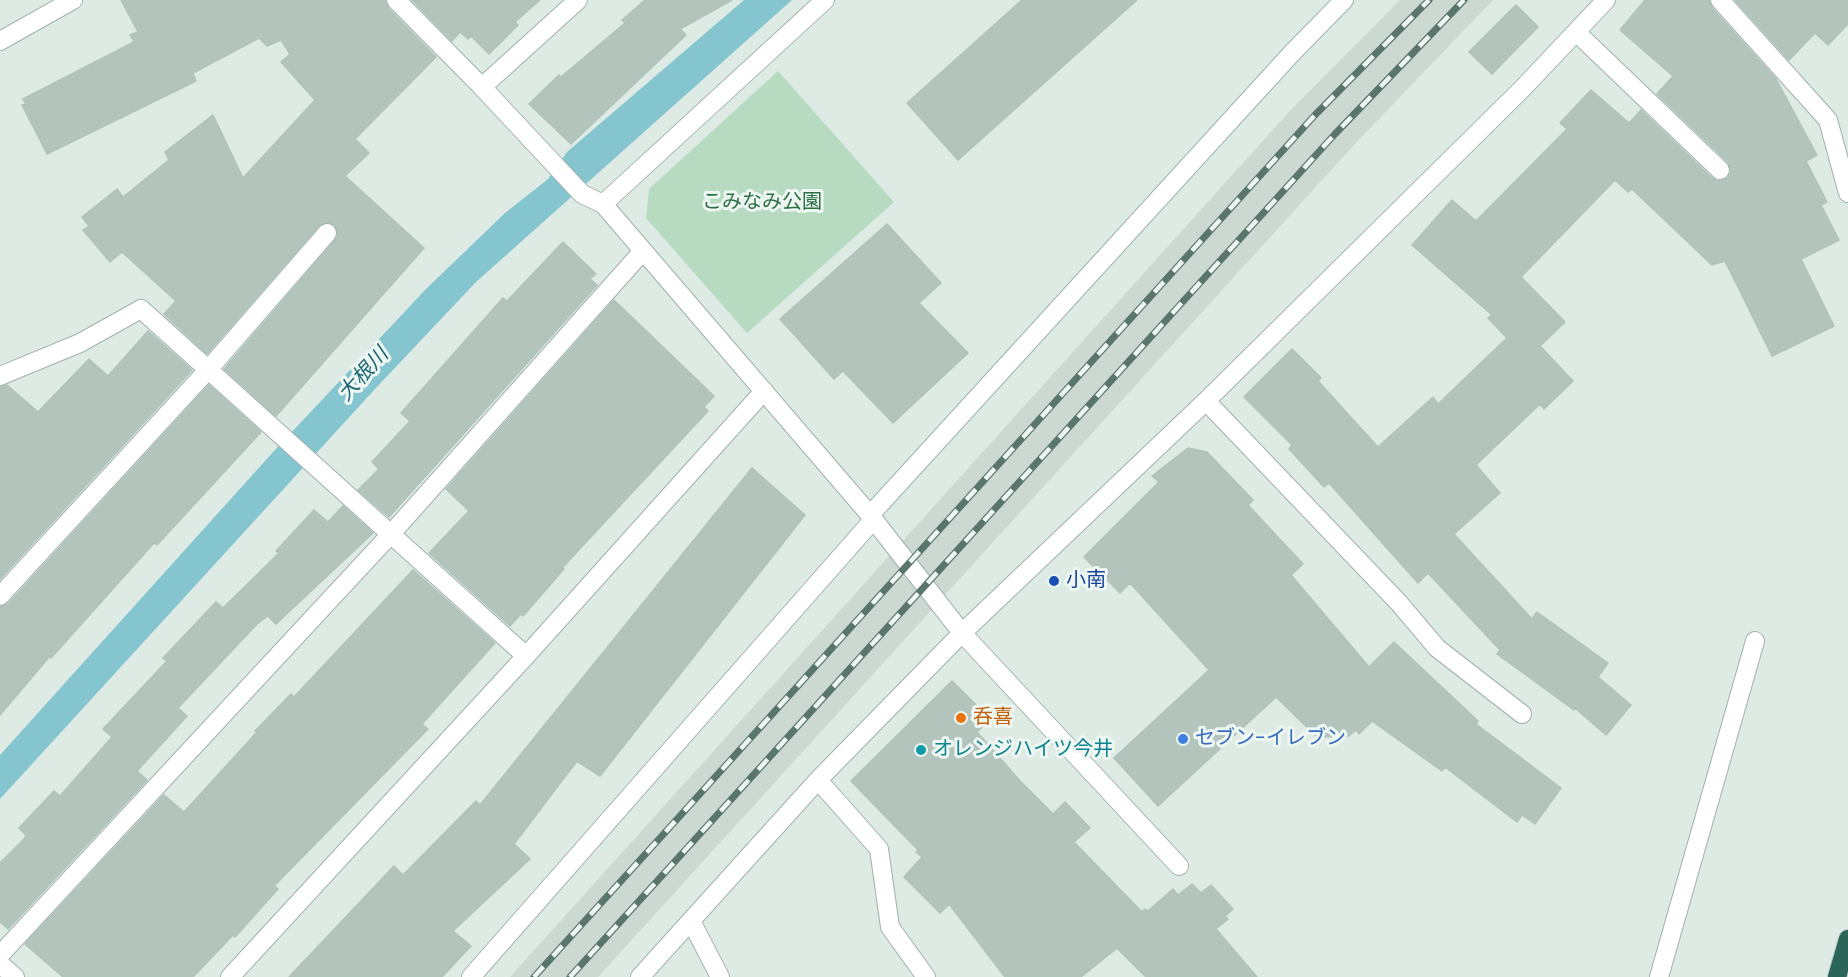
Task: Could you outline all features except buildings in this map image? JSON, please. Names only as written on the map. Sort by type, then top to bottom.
[{"type":"highway","points":[[1837,977],[1848,939]]},
{"type":"street","points":[[0,41],[73,0]]},
{"type":"street","points":[[396,0],[482,87],[582,194],[603,204],[872,518],[962,633],[1179,866]]},
{"type":"street","points":[[482,87],[578,0]]},
{"type":"street","points":[[603,204],[825,0]]},
{"type":"street","points":[[471,977],[872,518],[1292,52],[1344,0]]},
{"type":"street","points":[[640,977],[818,780],[962,633],[1206,401],[1523,88],[1606,0]]},
{"type":"street","points":[[1720,0],[1828,120],[1848,193]]},
{"type":"street","points":[[1576,32],[1720,170]]},
{"type":"street","points":[[0,596],[207,371],[327,233]]},
{"type":"street","points":[[0,955],[390,535],[642,252]]},
{"type":"street","points":[[0,376],[80,344],[141,309],[207,371],[526,656]]},
{"type":"street","points":[[230,977],[526,656],[764,391]]},
{"type":"street","points":[[1206,401],[1399,603],[1437,648],[1522,714]]},
{"type":"street","points":[[1659,977],[1755,641]]},
{"type":"street","points":[[818,780],[879,849],[890,927],[926,977]]},
{"type":"street","points":[[691,921],[720,977]]},
{"type":"street","points":[[0,964],[15,977]]},
{"type":"shaded area","points":[[1400,0],[1493,0],[1353,146],[598,977],[510,977],[1288,113]]},
{"type":"green space","name":"こみなみ公園","points":[[778,71],[894,202],[747,333],[646,218],[649,189]]},
{"type":"water","name":"大根川","points":[[744,0],[792,0],[476,282],[375,389],[0,799],[0,755],[274,451],[426,289],[505,213],[548,179],[567,152]]},
{"type":"railway","points":[[534,977],[1315,115],[1429,0]]},
{"type":"railway","points":[[570,977],[1335,134],[1464,0]]},
{"type":"place","name":"小南","points":[[1054,581]]},
{"type":"place","name":"呑喜","points":[[961,718]]},
{"type":"place","name":"セブン-イレブン","points":[[1183,739]]},
{"type":"place","name":"オレンジハイツ今井","points":[[921,750]]}]
